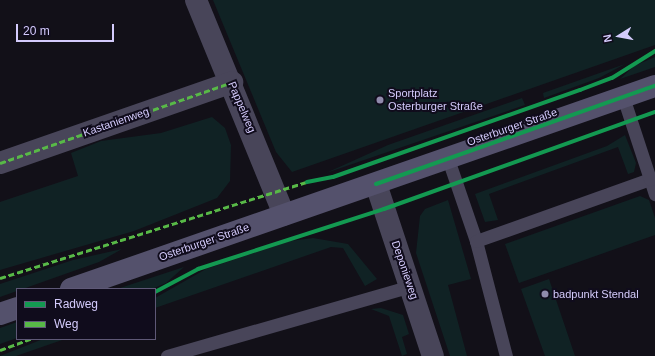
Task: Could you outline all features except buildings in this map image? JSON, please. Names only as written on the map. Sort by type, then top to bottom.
[{"type":"street","name":"Pappelweg","points":[[196,0],[232,82],[284,215]]},
{"type":"street","name":"Kastanienweg","points":[[0,163],[232,82]]},
{"type":"street","name":"Osterburger Straße","points":[[74,288],[655,86]]},
{"type":"street","name":"Deponieweg","points":[[376,184],[433,356]]},
{"type":"street","points":[[0,314],[16,308]]},
{"type":"lane","points":[[623,97],[655,194]]},
{"type":"lane","points":[[448,159],[476,241],[506,356]]},
{"type":"lane","points":[[476,241],[650,180]]},
{"type":"lane","points":[[167,356],[411,286]]},
{"type":"shaded area","name":"Sportplatz Osterburger Straße","points":[[213,0],[655,0],[655,45],[292,172],[276,152]]},
{"type":"shaded area","points":[[655,57],[655,67],[620,79],[634,66]]},
{"type":"shaded area","points":[[625,64],[599,78],[544,98],[543,93]]},
{"type":"shaded area","points":[[522,98],[525,105],[326,173],[388,145]]},
{"type":"shaded area","points":[[212,117],[225,128],[231,145],[230,181],[217,198],[134,231],[0,270],[0,202],[78,176],[71,153],[101,141],[161,133]]},
{"type":"shaded area","points":[[625,135],[636,163],[634,172],[628,174],[618,147],[489,194],[498,220],[485,222],[475,194],[607,146]]},
{"type":"shaded area","points":[[640,196],[649,200],[655,218],[655,235],[519,283],[505,244]]},
{"type":"shaded area","points":[[448,200],[471,279],[448,285],[467,356],[450,356],[416,253],[420,216],[425,209]]},
{"type":"shaded area","points":[[313,238],[348,244],[377,279],[365,286],[343,248],[331,247],[156,308],[156,297],[206,269],[290,241]]},
{"type":"shaded area","points":[[122,249],[99,262],[25,288],[16,288],[16,291],[0,297],[0,284],[73,260]]},
{"type":"shaded area","points":[[184,267],[166,283],[154,288],[120,288]]},
{"type":"shaded area","points":[[549,279],[575,356],[545,356],[521,289]]},
{"type":"shaded area","points":[[381,308],[403,315],[409,334],[402,337],[407,354],[402,356],[389,316],[371,309]]},
{"type":"shaded area","points":[[16,322],[16,338],[0,344],[0,328]]},
{"type":"shaded area","points":[[40,340],[62,340],[16,356],[0,356]]},
{"type":"marked path","points":[[0,163],[232,82]]},
{"type":"marked path","points":[[0,278],[307,182]]},
{"type":"marked path","points":[[0,350],[28,340]]},
{"type":"cycle path","points":[[307,182],[333,177],[612,78],[655,51]]},
{"type":"cycle path","points":[[376,184],[655,86]]},
{"type":"cycle path","points":[[156,291],[198,269],[384,209],[655,112]]},
{"type":"place","name":"Sportplatz Osterburger Straße","points":[[380,100]]},
{"type":"place","name":"badpunkt Stendal","points":[[545,294]]}]
